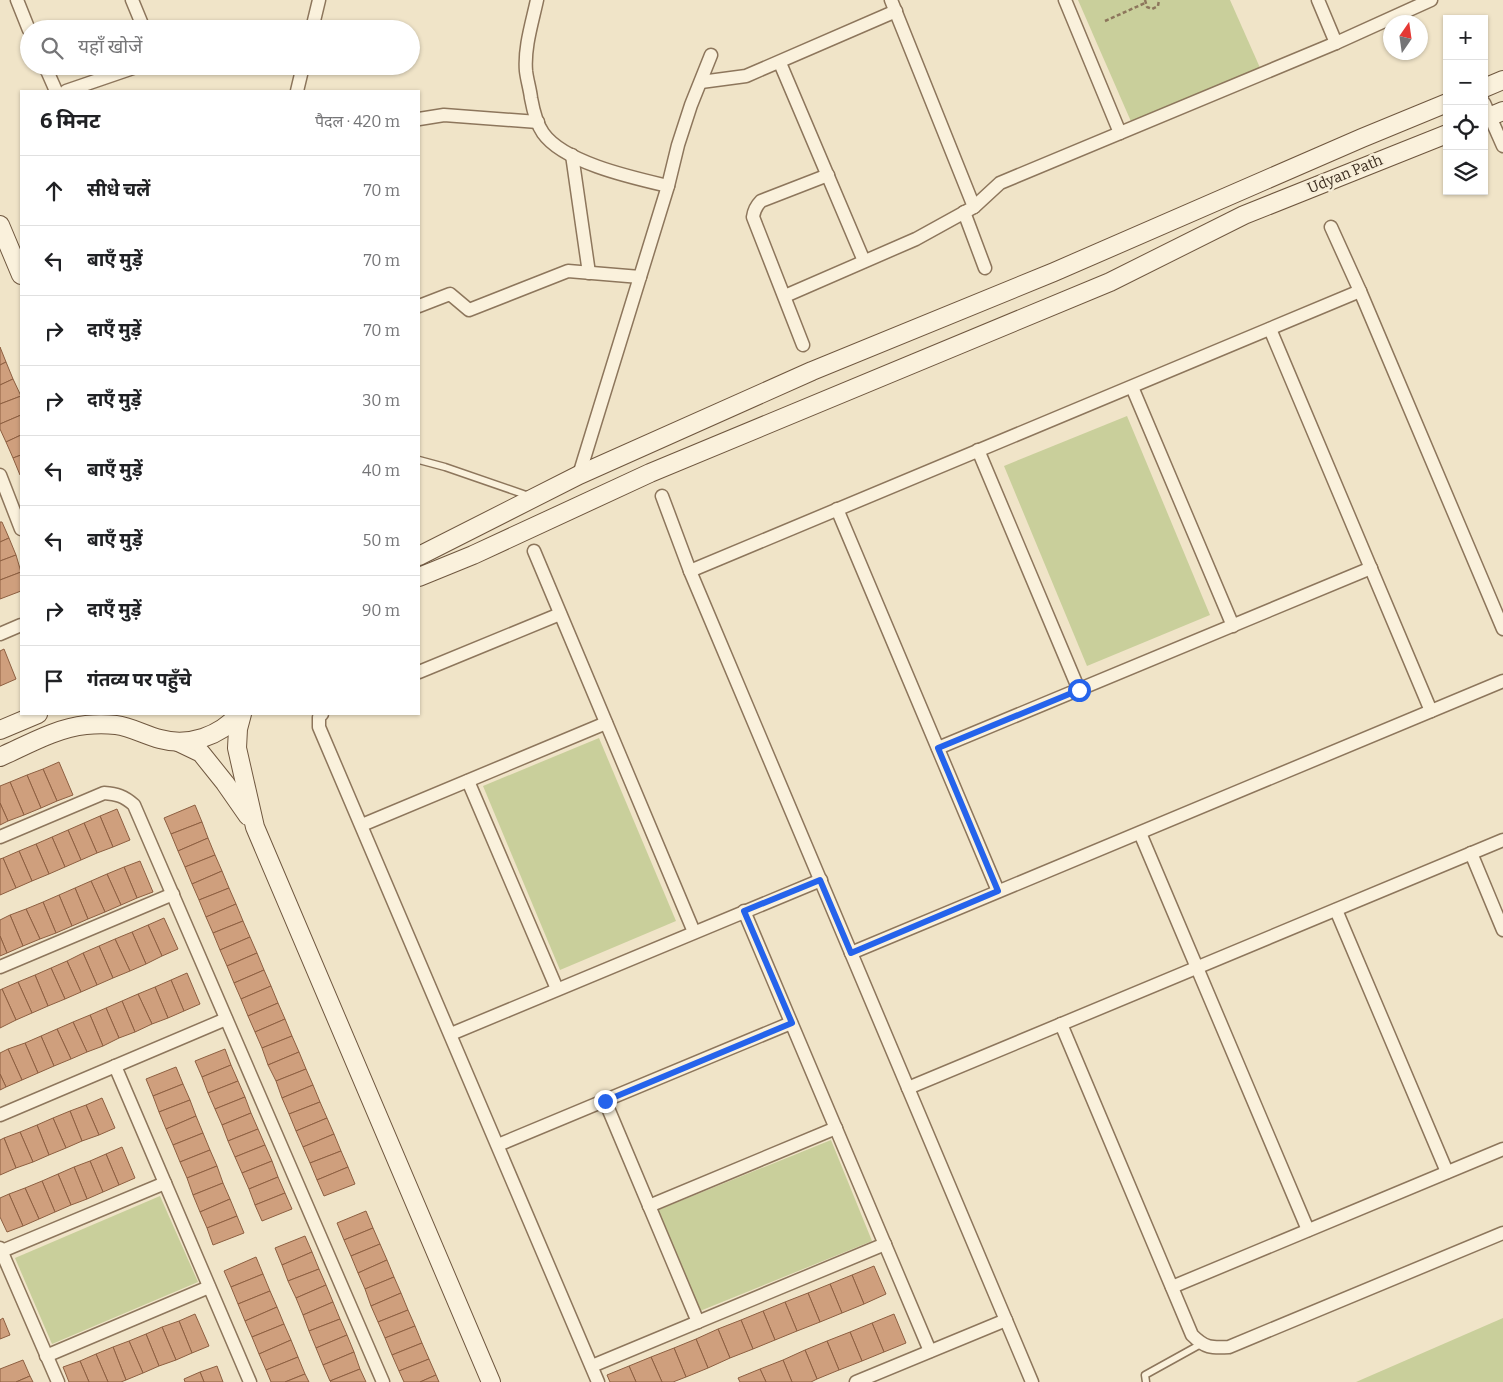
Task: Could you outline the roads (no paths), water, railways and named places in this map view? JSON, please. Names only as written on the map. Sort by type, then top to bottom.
[{"type":"main road","points":[[1488,86],[1503,80]]},
{"type":"main road","name":"Udyan Path","points":[[420,555],[579,475],[812,371],[1054,272],[1443,105]]},
{"type":"main road","name":"Udyan Path","points":[[420,577],[473,555],[650,473],[1110,282],[1244,215],[1443,136]]},
{"type":"main road","points":[[0,225],[20,273]]},
{"type":"main road","points":[[0,730],[36,715]]},
{"type":"main road","points":[[121,715],[132,726],[144,733]]},
{"type":"main road","points":[[176,742],[214,734],[225,728],[240,715]]},
{"type":"main road","points":[[241,715],[237,748],[255,826],[491,1382]]},
{"type":"main road","points":[[0,757],[62,731],[79,726],[117,725],[160,739],[176,742],[201,753],[255,826]]},
{"type":"street","points":[[17,0],[25,20]]},
{"type":"street","points":[[132,0],[140,20]]},
{"type":"street","points":[[314,20],[319,0]]},
{"type":"street","points":[[537,0],[527,49],[526,70],[534,112],[544,134],[572,155],[607,171],[668,186]]},
{"type":"street","points":[[1065,0],[1120,132]]},
{"type":"street","points":[[1318,0],[1336,43]]},
{"type":"street","points":[[785,296],[916,239],[969,210],[1000,184],[1120,132],[1336,43],[1431,0]]},
{"type":"street","points":[[701,82],[746,76],[780,62],[894,5],[969,210],[985,268]]},
{"type":"street","points":[[579,475],[668,186],[678,145],[712,55]]},
{"type":"street","points":[[780,62],[864,262]]},
{"type":"street","points":[[49,75],[56,90]]},
{"type":"street","points":[[69,90],[113,75]]},
{"type":"street","points":[[298,90],[301,75]]},
{"type":"street","points":[[1490,112],[1503,146]]},
{"type":"street","points":[[420,119],[444,115],[538,122]]},
{"type":"street","points":[[572,155],[588,273]]},
{"type":"street","points":[[803,345],[753,217],[756,206],[761,201],[828,175]]},
{"type":"street","points":[[1331,227],[1360,291],[1503,630]]},
{"type":"street","points":[[420,306],[450,294],[469,310],[568,271],[640,277]]},
{"type":"street","points":[[690,571],[1360,291]]},
{"type":"street","points":[[1270,329],[1431,711]]},
{"type":"street","points":[[1132,387],[1233,626]]},
{"type":"street","points":[[978,450],[1079,690]]},
{"type":"street","points":[[0,475],[20,526]]},
{"type":"street","points":[[662,496],[690,571],[1032,1382]]},
{"type":"street","points":[[837,509],[998,891]]},
{"type":"street","points":[[534,551],[694,932]]},
{"type":"street","points":[[938,748],[1371,568]]},
{"type":"street","points":[[420,672],[560,614]]},
{"type":"street","points":[[0,634],[20,626]]},
{"type":"street","points":[[851,953],[1503,681]]},
{"type":"street","points":[[321,715],[319,717],[319,727],[598,1382]]},
{"type":"street","points":[[362,825],[606,723]]},
{"type":"street","points":[[468,781],[557,989]]},
{"type":"street","points":[[0,837],[104,794],[116,794],[134,804],[383,1382]]},
{"type":"street","points":[[1140,833],[1308,1230]]},
{"type":"street","points":[[908,1088],[1503,840]]},
{"type":"street","points":[[1471,854],[1503,930]]},
{"type":"street","points":[[451,1034],[820,880]]},
{"type":"street","points":[[0,967],[173,894]]},
{"type":"street","points":[[1336,910],[1447,1172]]},
{"type":"street","points":[[744,911],[930,1351]]},
{"type":"street","points":[[0,1115],[226,1019]]},
{"type":"street","points":[[498,1145],[792,1023]]},
{"type":"street","points":[[1061,1024],[1192,1335],[1200,1344],[1214,1348],[1229,1348],[1503,1233]]},
{"type":"street","points":[[115,1066],[250,1382]]},
{"type":"street","points":[[605,1101],[698,1322]]},
{"type":"street","points":[[649,1206],[836,1128]]},
{"type":"street","points":[[1172,1286],[1503,1148]]},
{"type":"street","points":[[58,1382],[1,1250],[165,1183]]},
{"type":"street","points":[[592,1366],[885,1244]]},
{"type":"street","points":[[46,1356],[209,1287]]},
{"type":"street","points":[[856,1382],[1006,1320]]},
{"type":"lane","points":[[420,460],[534,498]]},
{"type":"lane","points":[[1146,1382],[1145,1375],[1200,1344]]}]
